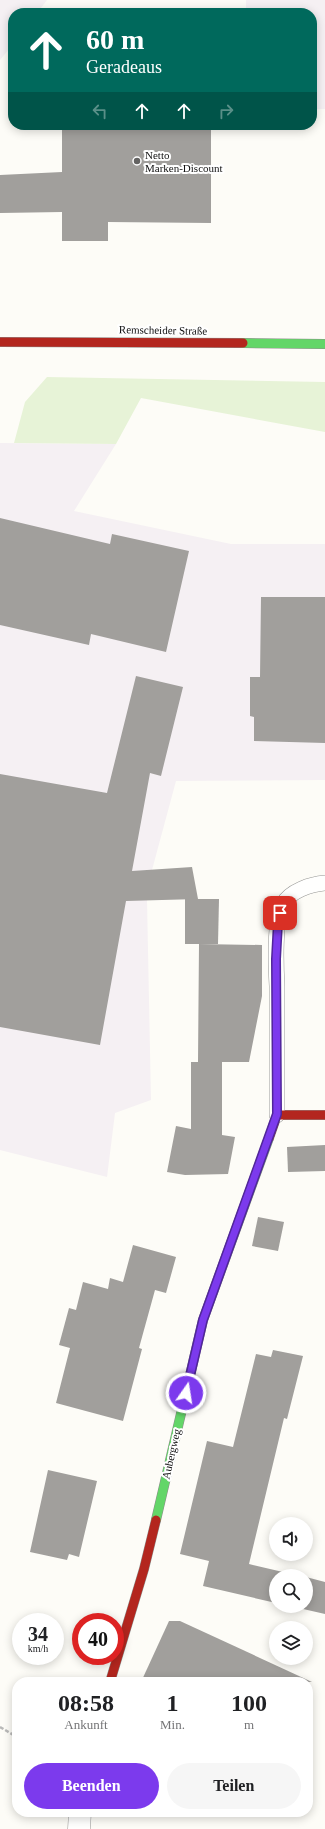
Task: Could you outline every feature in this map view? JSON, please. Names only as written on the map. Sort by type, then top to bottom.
[{"type":"street","name":"Remscheider Straße","points":[[0,342],[75,341],[325,344]]},
{"type":"street","points":[[277,1114],[325,1115]]},
{"type":"street","name":"Aubergweg","points":[[112,1677],[144,1569],[203,1320],[277,1114]]},
{"type":"street","points":[[79,1829],[80,1817]]},
{"type":"lane","points":[[277,1114],[276,959],[278,922],[282,904],[296,892],[317,883],[325,883]]},
{"type":"path","points":[[0,1727],[12,1734]]},
{"type":"shaded area","points":[[0,0],[47,0],[41,8],[8,8],[8,50],[0,60]]},
{"type":"shaded area","points":[[246,0],[325,0],[325,109],[317,109],[317,8],[246,8]]},
{"type":"shaded area","points":[[0,443],[116,444],[74,511],[231,544],[325,544],[325,780],[176,781],[152,870],[147,900],[151,1100],[115,1113],[107,1177],[0,1150]]},
{"type":"green space","points":[[47,377],[325,382],[325,432],[141,398],[116,444],[14,443],[25,402]]},
{"type":"building","name":"Netto Marken-Discount","points":[[62,130],[211,130],[211,223],[108,222],[108,241],[62,241],[62,212],[0,213],[0,175],[62,172]]},
{"type":"building","points":[[0,518],[110,544],[112,534],[189,551],[166,652],[91,634],[89,645],[0,625]]},
{"type":"building","points":[[261,597],[325,597],[325,743],[254,741],[254,717],[250,716],[250,677],[260,677]]},
{"type":"building","points":[[136,676],[183,687],[161,776],[150,773],[132,871],[192,867],[198,899],[126,901],[100,1045],[0,1027],[0,774],[107,793]]},
{"type":"building","points":[[185,899],[219,899],[218,944],[185,944]]},
{"type":"building","points":[[199,944],[262,945],[262,996],[249,1062],[222,1062],[222,1135],[235,1137],[228,1174],[185,1175],[167,1172],[176,1126],[191,1129],[191,1062],[198,1062]]},
{"type":"building","points":[[325,1145],[325,1171],[288,1172],[287,1147]]},
{"type":"building","points":[[258,1217],[284,1222],[278,1251],[252,1246]]},
{"type":"building","points":[[133,1245],[176,1257],[166,1293],[155,1290],[139,1348],[142,1349],[123,1421],[56,1403],[70,1348],[59,1345],[69,1308],[76,1310],[83,1282],[108,1289],[110,1278],[123,1282]]},
{"type":"building","points":[[273,1350],[303,1356],[287,1419],[284,1418],[249,1564],[270,1569],[269,1569],[269,1601],[203,1586],[209,1561],[180,1554],[207,1441],[233,1447],[256,1354],[271,1357]]},
{"type":"building","points":[[48,1470],[97,1481],[79,1557],[69,1554],[67,1560],[30,1552]]},
{"type":"building","points":[[313,1579],[325,1582],[325,1614],[313,1611]]},
{"type":"building","points":[[169,1621],[180,1621],[269,1662],[269,1665],[275,1665],[301,1677],[143,1677]]},
{"type":"traffic: fast","points":[[243,343],[325,344]]},
{"type":"traffic: fast","points":[[156,1520],[203,1320],[269,1138]]},
{"type":"traffic: jam","points":[[0,342],[243,343]]},
{"type":"traffic: jam","points":[[269,1138],[277,1115],[325,1115]]},
{"type":"traffic: jam","points":[[112,1677],[144,1569],[156,1520]]},
{"type":"place","name":"Netto Marken-Discount","points":[[137,161]]},
{"type":"route","points":[[186,1393],[203,1320],[277,1114],[276,959],[278,922],[280,913]]}]
